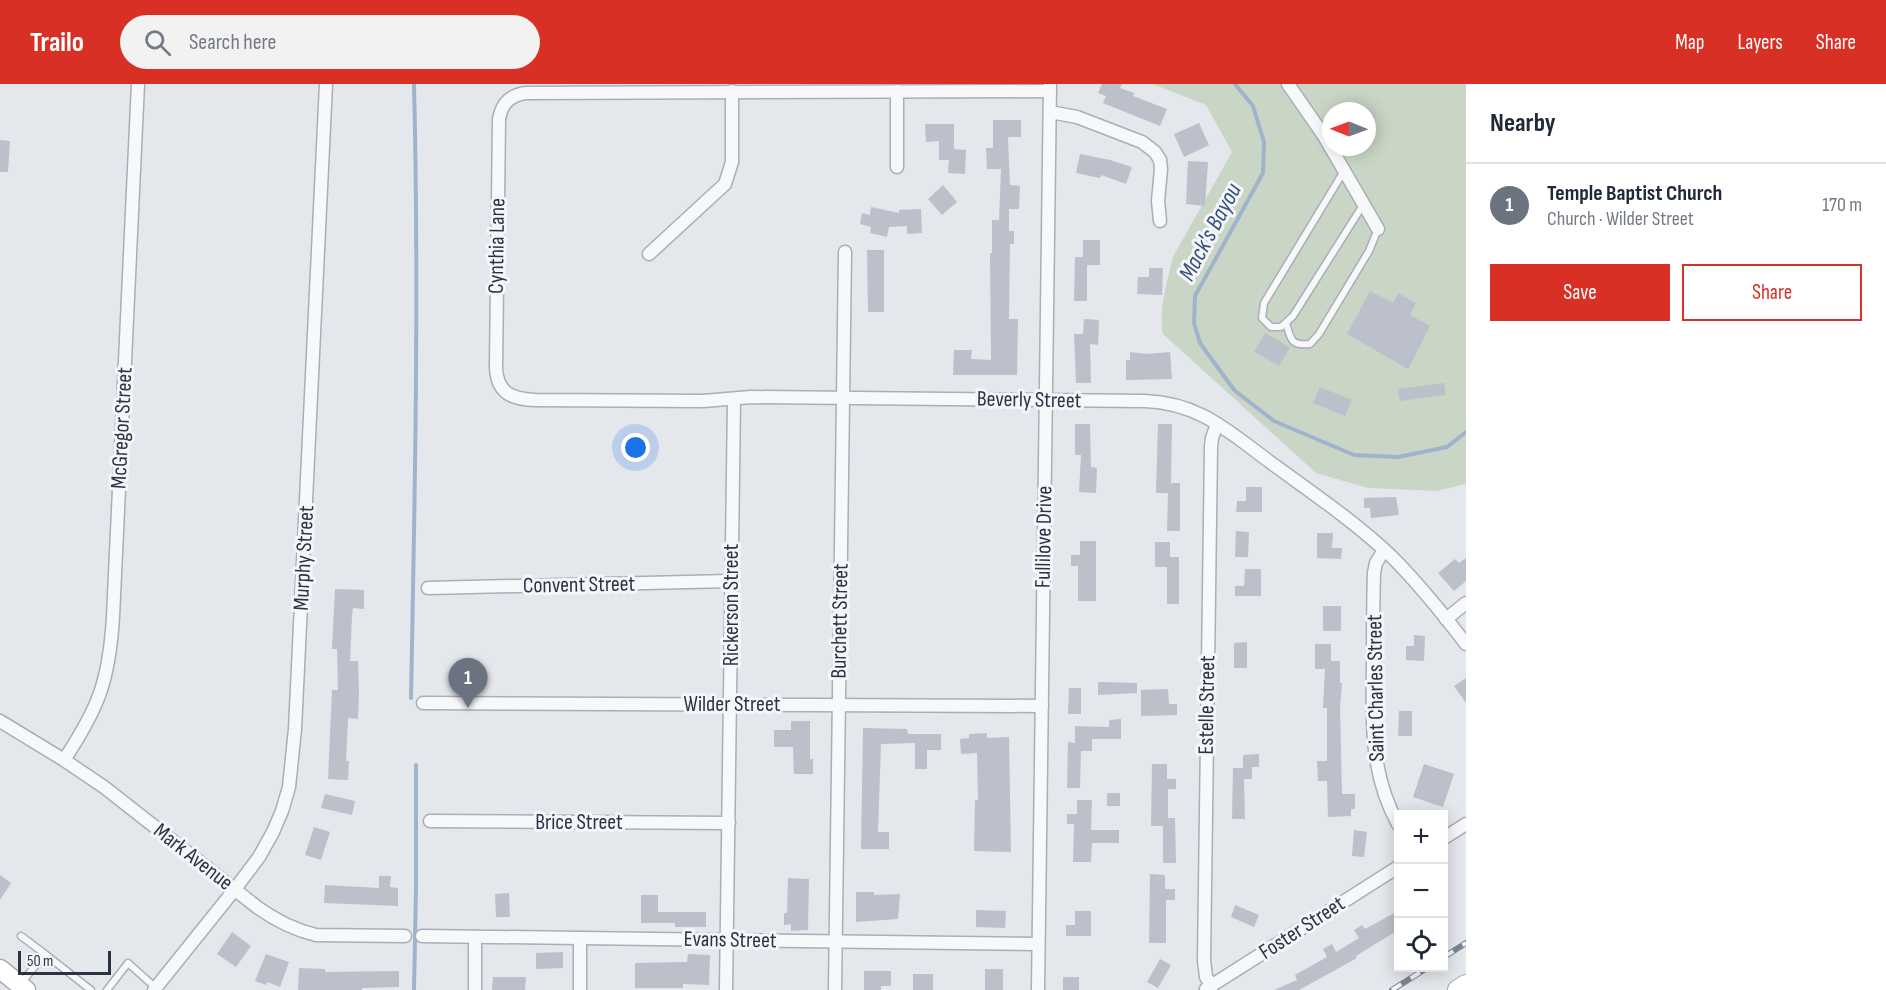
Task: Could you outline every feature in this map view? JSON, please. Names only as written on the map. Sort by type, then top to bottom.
[{"type":"main road","points":[[0,969],[22,987]]},
{"type":"main road","points":[[1458,990],[1466,985]]},
{"type":"street","name":"McGregor Street","points":[[64,760],[86,727],[95,708],[109,663],[138,84]]},
{"type":"street","name":"Murphy Street","points":[[155,989],[259,857],[282,811],[289,787],[303,582],[326,84]]},
{"type":"street","points":[[1288,84],[1306,108],[1378,229]]},
{"type":"street","points":[[567,88],[897,91],[1050,87]]},
{"type":"street","name":"Fullilove Drive","points":[[1038,990],[1050,87]]},
{"type":"street","name":"Cynthia Lane","points":[[505,392],[497,379],[496,367],[499,118],[508,100],[519,94],[567,88]]},
{"type":"street","points":[[649,254],[725,184],[732,162],[732,91]]},
{"type":"street","points":[[897,91],[897,167]]},
{"type":"street","points":[[1050,112],[1077,117],[1142,142],[1155,152],[1160,159],[1161,169],[1158,201],[1160,221]]},
{"type":"street","name":"Burchett Street","points":[[835,990],[845,252]]},
{"type":"street","name":"Beverly Street","points":[[505,392],[525,400],[703,401],[751,397],[1169,403],[1191,410],[1217,424],[1317,496],[1384,550],[1466,644]]},
{"type":"street","name":"Rickerson Street","points":[[726,990],[734,400]]},
{"type":"street","name":"Estelle Street","points":[[1208,988],[1204,960],[1211,447],[1217,424]]},
{"type":"street","name":"Saint Charles Street","points":[[1384,550],[1376,563],[1374,573],[1373,736],[1379,778],[1394,817]]},
{"type":"street","name":"Convent Street","points":[[429,588],[730,581]]},
{"type":"street","points":[[1446,619],[1466,603]]},
{"type":"street","name":"Wilder Street","points":[[423,703],[1041,706]]},
{"type":"street","name":"Mark Avenue","points":[[0,721],[64,760],[104,788],[269,915],[304,932],[329,936],[405,936]]},
{"type":"street","name":"Brice Street","points":[[430,821],[729,824]]},
{"type":"street","points":[[1448,835],[1466,824]]},
{"type":"street","name":"Foster Street","points":[[1208,988],[1394,870]]},
{"type":"street","name":"Evans Street","points":[[422,936],[1038,944]]},
{"type":"street","points":[[475,937],[475,990]]},
{"type":"street","points":[[580,938],[580,990]]},
{"type":"lane","points":[[1344,171],[1264,303],[1262,318],[1271,327],[1281,327],[1293,316],[1364,203]]},
{"type":"lane","points":[[1286,323],[1292,341],[1299,345],[1310,344],[1319,334],[1369,251],[1378,229]]},
{"type":"lane","points":[[21,936],[91,990]]},
{"type":"lane","points":[[22,987],[45,954]]},
{"type":"lane","points":[[107,990],[128,963],[155,989]]},
{"type":"green space","points":[[1153,84],[1466,84],[1466,484],[1437,491],[1368,488],[1316,473],[1163,334],[1163,305],[1174,255],[1232,152],[1206,105]]},
{"type":"building","points":[[1102,84],[1122,84],[1120,88],[1134,93],[1133,96],[1167,109],[1160,126],[1103,103],[1106,96],[1098,93]]},
{"type":"building","points":[[993,120],[1021,120],[1021,137],[1008,137],[1010,185],[1020,186],[1019,209],[1009,209],[1009,231],[1014,231],[1014,244],[1010,244],[1009,319],[1018,319],[1017,375],[953,375],[954,350],[972,350],[971,359],[991,360],[990,253],[992,253],[992,220],[999,220],[1001,169],[987,169],[986,148],[993,148]]},
{"type":"building","points":[[1199,123],[1209,145],[1184,157],[1174,134]]},
{"type":"building","points":[[925,124],[954,124],[954,149],[966,150],[965,174],[948,173],[949,160],[939,160],[939,141],[926,142]]},
{"type":"building","points":[[0,140],[10,141],[8,172],[0,172]]},
{"type":"building","points":[[1080,154],[1132,167],[1126,184],[1101,175],[1100,178],[1076,173]]},
{"type":"building","points":[[1188,161],[1208,162],[1205,206],[1186,204]]},
{"type":"building","points":[[943,185],[957,202],[942,215],[928,199]]},
{"type":"building","points":[[871,207],[899,213],[899,210],[921,209],[922,233],[907,234],[907,226],[889,227],[887,237],[870,233],[871,227],[860,224],[862,213],[870,215]]},
{"type":"building","points":[[1083,240],[1100,240],[1100,265],[1087,265],[1087,301],[1074,301],[1075,257],[1083,257]]},
{"type":"building","points":[[867,250],[884,250],[884,312],[868,312]]},
{"type":"building","points":[[1149,268],[1163,268],[1162,295],[1137,294],[1138,277],[1149,277]]},
{"type":"building","points":[[1370,291],[1393,303],[1398,293],[1416,303],[1410,315],[1430,326],[1408,369],[1347,334]]},
{"type":"building","points":[[1084,319],[1099,320],[1098,345],[1090,344],[1091,383],[1076,383],[1074,334],[1083,334]]},
{"type":"building","points":[[1265,333],[1290,347],[1279,366],[1254,352]]},
{"type":"building","points":[[1130,352],[1146,354],[1170,352],[1172,379],[1126,380],[1126,360],[1130,360]]},
{"type":"building","points":[[1444,383],[1446,395],[1400,401],[1398,389]]},
{"type":"building","points":[[1320,387],[1352,400],[1345,416],[1313,403]]},
{"type":"building","points":[[1075,424],[1090,424],[1091,467],[1097,468],[1096,493],[1079,492],[1081,455],[1075,455]]},
{"type":"building","points":[[1158,424],[1172,424],[1171,483],[1180,483],[1180,531],[1167,531],[1168,493],[1156,493]]},
{"type":"building","points":[[1246,487],[1262,487],[1262,512],[1236,512],[1237,501],[1246,501]]},
{"type":"building","points":[[1396,497],[1399,515],[1371,518],[1370,508],[1364,508],[1364,498]]},
{"type":"building","points":[[1236,531],[1249,532],[1248,557],[1235,557]]},
{"type":"building","points":[[1317,533],[1333,533],[1332,548],[1342,548],[1341,559],[1317,558]]},
{"type":"building","points":[[1080,541],[1096,541],[1096,601],[1078,601],[1078,566],[1071,566],[1071,555],[1080,555]]},
{"type":"building","points":[[1155,542],[1170,542],[1170,557],[1179,557],[1179,604],[1167,604],[1167,567],[1155,567]]},
{"type":"building","points":[[1466,558],[1466,581],[1454,591],[1438,573],[1455,559],[1459,563]]},
{"type":"building","points":[[1245,569],[1261,569],[1261,596],[1235,596],[1235,586],[1244,586]]},
{"type":"building","points":[[335,589],[364,590],[364,609],[353,608],[352,616],[350,661],[358,661],[359,691],[358,719],[348,718],[346,761],[349,761],[348,780],[328,779],[332,690],[338,690],[337,649],[332,649]]},
{"type":"building","points":[[1323,606],[1341,606],[1341,631],[1323,631]]},
{"type":"building","points":[[1414,635],[1425,636],[1424,661],[1406,660],[1406,646],[1414,646]]},
{"type":"building","points":[[1247,642],[1247,668],[1234,668],[1234,643]]},
{"type":"building","points":[[1315,644],[1331,644],[1331,661],[1340,661],[1342,794],[1355,794],[1355,809],[1351,809],[1351,816],[1328,817],[1327,781],[1318,781],[1317,761],[1327,761],[1327,708],[1323,708],[1325,669],[1315,669]]},
{"type":"building","points":[[1466,678],[1466,703],[1454,686]]},
{"type":"building","points":[[1098,682],[1137,683],[1137,693],[1098,695]]},
{"type":"building","points":[[1069,688],[1081,688],[1081,714],[1068,714]]},
{"type":"building","points":[[1168,689],[1169,704],[1177,704],[1177,715],[1141,716],[1141,690]]},
{"type":"building","points":[[1399,711],[1412,711],[1412,736],[1398,736]]},
{"type":"building","points":[[1121,719],[1121,739],[1092,739],[1092,751],[1081,751],[1080,788],[1067,788],[1068,742],[1075,743],[1075,726],[1109,727],[1109,720]]},
{"type":"building","points":[[791,721],[810,721],[810,759],[813,759],[813,774],[794,774],[793,747],[774,747],[774,730],[791,730]]},
{"type":"building","points":[[863,728],[907,729],[908,734],[941,734],[941,750],[927,750],[927,769],[915,769],[915,743],[881,744],[878,832],[889,832],[889,849],[861,849]]},
{"type":"building","points":[[987,733],[987,738],[1009,737],[1011,852],[974,851],[975,800],[978,800],[977,753],[961,754],[960,739],[969,738],[969,734]]},
{"type":"building","points":[[1259,754],[1259,767],[1252,767],[1252,779],[1244,779],[1245,819],[1232,819],[1233,768],[1243,768],[1243,755]]},
{"type":"building","points":[[1152,764],[1167,764],[1167,779],[1176,779],[1176,789],[1168,789],[1168,818],[1175,818],[1176,863],[1163,863],[1163,826],[1151,826]]},
{"type":"building","points":[[1424,764],[1454,774],[1443,807],[1413,797]]},
{"type":"building","points":[[1107,793],[1120,793],[1120,806],[1107,806]]},
{"type":"building","points":[[325,794],[355,801],[352,815],[321,808]]},
{"type":"building","points":[[1077,800],[1092,800],[1091,830],[1119,830],[1119,843],[1092,843],[1091,862],[1073,862],[1074,824],[1067,824],[1067,814],[1077,814]]},
{"type":"building","points":[[314,827],[330,832],[321,860],[305,855]]},
{"type":"building","points":[[1354,830],[1367,832],[1364,857],[1352,856]]},
{"type":"building","points":[[1150,874],[1165,875],[1165,889],[1175,889],[1175,900],[1166,900],[1166,943],[1149,943]]},
{"type":"building","points":[[0,875],[11,883],[0,900]]},
{"type":"building","points":[[379,876],[391,876],[390,887],[398,888],[398,906],[324,903],[325,885],[379,888]]},
{"type":"building","points":[[788,878],[809,879],[808,930],[791,931],[791,924],[784,925],[784,913],[787,913]]},
{"type":"building","points":[[856,892],[874,892],[874,895],[900,894],[898,919],[856,922]]},
{"type":"building","points":[[509,893],[510,917],[496,917],[495,894]]},
{"type":"building","points":[[641,895],[658,895],[658,912],[706,912],[706,927],[675,927],[675,923],[641,923]]},
{"type":"building","points":[[1235,905],[1259,915],[1254,927],[1231,917]]},
{"type":"building","points":[[976,910],[1006,911],[1005,928],[976,927]]},
{"type":"building","points":[[1075,911],[1091,911],[1091,936],[1066,936],[1066,925],[1075,925]]},
{"type":"building","points":[[1394,913],[1394,932],[1356,956],[1357,958],[1299,990],[1274,990],[1297,980],[1295,975],[1327,957],[1323,949],[1332,944],[1336,952],[1359,938],[1354,930],[1362,925],[1365,929]]},
{"type":"building","points":[[232,932],[251,946],[236,967],[217,954]]},
{"type":"building","points":[[563,952],[563,968],[536,969],[536,953]]},
{"type":"building","points":[[266,954],[289,962],[280,987],[267,982],[266,985],[255,981]]},
{"type":"building","points":[[688,954],[710,955],[709,985],[683,984],[683,988],[635,988],[635,963],[687,962]]},
{"type":"building","points":[[1160,959],[1171,965],[1158,988],[1147,982]]},
{"type":"building","points":[[299,968],[325,969],[325,972],[399,971],[399,987],[362,988],[362,990],[298,990]]},
{"type":"building","points":[[985,969],[1003,969],[1003,990],[985,990]]},
{"type":"building","points":[[864,971],[891,971],[891,986],[881,986],[881,990],[864,990]]},
{"type":"building","points":[[913,974],[933,974],[933,990],[913,990]]},
{"type":"building","points":[[493,977],[526,977],[525,990],[492,990]]},
{"type":"building","points":[[1063,977],[1079,977],[1079,990],[1063,990]]},
{"type":"waterway","points":[[411,698],[416,314],[414,84]]},
{"type":"waterway","name":"Mack's Bayou","points":[[1235,84],[1253,106],[1264,142],[1263,173],[1195,296],[1194,323],[1200,343],[1234,390],[1274,421],[1354,455],[1398,457],[1447,447],[1466,432]]},
{"type":"waterway","points":[[414,990],[416,765]]},
{"type":"railway","points":[[1448,954],[1466,943]]},
{"type":"railway","points":[[1392,990],[1421,972]]},
{"type":"place","name":"Temple Baptist Church","points":[[468,708]]}]
